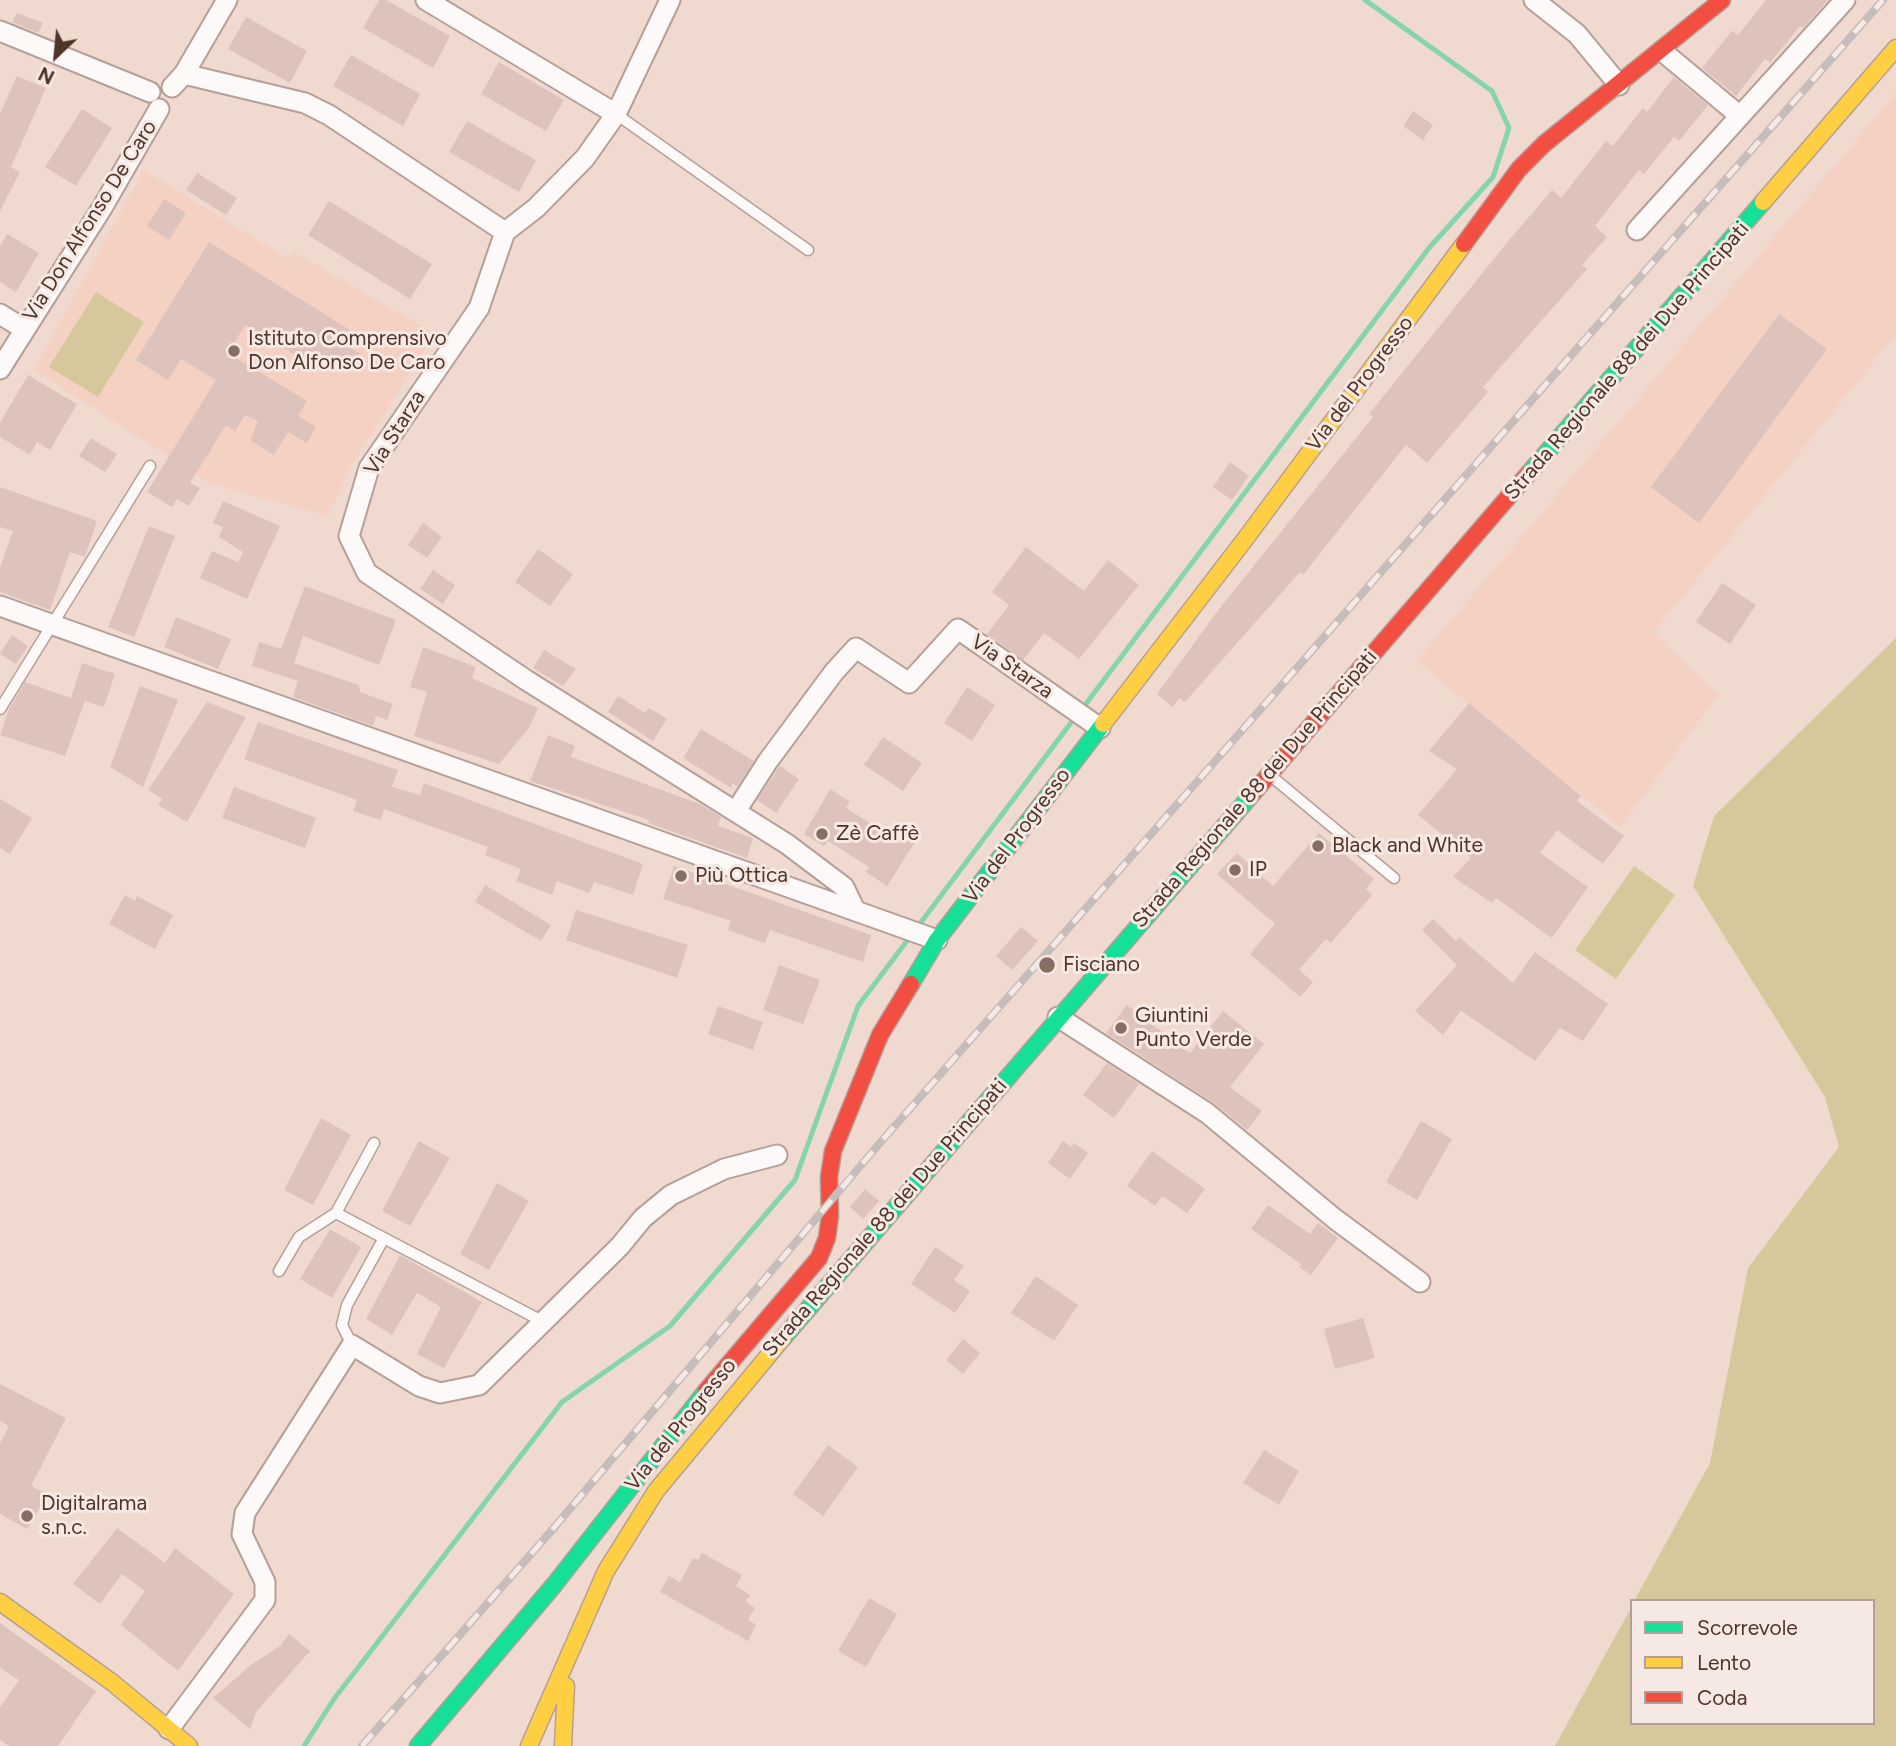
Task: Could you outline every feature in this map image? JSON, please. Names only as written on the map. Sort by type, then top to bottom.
[{"type":"street","points":[[178,80],[227,0]]},
{"type":"street","points":[[426,0],[616,114]]},
{"type":"street","points":[[159,109],[152,105],[150,92],[157,84],[178,80],[305,103],[329,115],[505,232],[536,208],[585,158],[616,114],[670,0]]},
{"type":"street","points":[[1534,0],[1577,34],[1619,85]]},
{"type":"street","name":"Via del Progresso","points":[[421,1744],[568,1567],[685,1416],[819,1258],[829,1227],[829,1177],[833,1152],[850,1103],[880,1035],[932,938],[1519,169],[1544,144],[1723,0]]},
{"type":"street","points":[[1637,230],[1845,0]]},
{"type":"street","points":[[0,31],[150,92]]},
{"type":"street","name":"Strada Regionale 88 dei Due Principati","points":[[529,1746],[606,1571],[656,1490],[1058,1017],[1896,48]]},
{"type":"street","points":[[1662,51],[1740,116]]},
{"type":"street","name":"Via Don Alfonso De Caro","points":[[0,369],[102,208],[159,109],[173,105],[178,80]]},
{"type":"street","name":"Via Starza","points":[[505,232],[480,308],[369,468],[349,536],[367,573],[526,680],[736,811],[844,887],[854,908]]},
{"type":"street","points":[[0,314],[24,329]]},
{"type":"street","points":[[0,606],[932,938]]},
{"type":"street","name":"Via Starza","points":[[736,811],[801,716],[856,648],[909,682],[958,629],[1094,724]]},
{"type":"street","points":[[1058,1017],[1207,1113],[1335,1219],[1420,1282]]},
{"type":"street","points":[[169,1729],[265,1600],[265,1582],[242,1534],[245,1513],[352,1345],[419,1386],[440,1392],[479,1385],[620,1246],[643,1219],[671,1195],[724,1169],[777,1155]]},
{"type":"street","points":[[0,1602],[113,1683],[189,1746]]},
{"type":"street","name":"Strada Regionale 88 dei Due Principati","points":[[563,1746],[564,1703],[572,1652]]},
{"type":"lane","points":[[616,114],[808,250]]},
{"type":"lane","points":[[0,709],[150,466]]},
{"type":"lane","points":[[1267,774],[1394,878]]},
{"type":"lane","points":[[279,1271],[299,1237],[336,1213],[374,1143]]},
{"type":"lane","points":[[336,1213],[542,1321]]},
{"type":"lane","points":[[352,1345],[342,1325],[347,1305],[384,1238]]},
{"type":"shaded area","points":[[1896,93],[1896,334],[1653,633],[1718,695],[1620,827],[1417,661]]},
{"type":"shaded area","name":"Istituto Comprensivo Don Alfonso De Caro","points":[[144,170],[288,259],[294,252],[435,334],[353,462],[328,516],[208,483],[34,369]]},
{"type":"shaded area","points":[[96,292],[144,322],[98,397],[49,367]]},
{"type":"shaded area","points":[[1896,638],[1896,1746],[1555,1746],[1630,1610],[1630,1725],[1875,1725],[1875,1599],[1635,1599],[1710,1463],[1748,1268],[1839,1147],[1825,1097],[1693,886],[1714,816]]},
{"type":"shaded area","points":[[1634,866],[1675,895],[1616,979],[1575,950]]},
{"type":"building","points":[[379,0],[386,0],[450,36],[433,68],[363,28]]},
{"type":"building","points":[[1766,0],[1828,0],[1803,28],[1800,26],[1770,63],[1765,59],[1736,96],[1702,68],[1732,31],[1738,35]]},
{"type":"building","points":[[17,13],[43,23],[38,33],[12,22]]},
{"type":"building","points":[[246,17],[307,51],[290,83],[228,49]]},
{"type":"building","points":[[351,55],[420,94],[403,126],[333,86]]},
{"type":"building","points":[[499,62],[564,100],[546,131],[481,94]]},
{"type":"building","points":[[17,76],[46,88],[11,167],[20,172],[0,211],[0,114]]},
{"type":"building","points":[[1674,77],[1708,105],[1679,141],[1674,137],[1644,174],[1639,170],[1595,226],[1607,237],[1582,265],[1587,269],[1483,387],[1488,392],[1427,463],[1406,445],[1303,575],[1300,572],[1185,702],[1179,698],[1173,707],[1157,694],[1216,613],[1373,417],[1369,414],[1505,245],[1552,190],[1561,198],[1606,141],[1613,146],[1643,108],[1647,112]]},
{"type":"building","points":[[82,109],[112,128],[76,186],[45,167]]},
{"type":"building","points":[[1413,111],[1433,125],[1423,140],[1403,126]]},
{"type":"building","points":[[467,121],[536,160],[519,192],[449,152]]},
{"type":"building","points":[[197,173],[237,198],[226,215],[186,190]]},
{"type":"building","points":[[164,199],[186,213],[169,240],[147,226]]},
{"type":"building","points":[[329,201],[432,264],[410,299],[308,235]]},
{"type":"building","points":[[7,234],[39,253],[16,292],[0,282],[0,246]]},
{"type":"building","points":[[209,242],[350,330],[342,343],[361,354],[351,371],[330,358],[328,362],[317,355],[311,364],[245,325],[228,353],[307,401],[298,416],[316,427],[307,443],[288,432],[274,455],[250,440],[258,421],[245,415],[235,431],[226,425],[190,483],[200,488],[189,506],[177,499],[172,507],[147,492],[216,380],[181,359],[168,380],[136,360]]},
{"type":"building","points":[[1779,314],[1827,349],[1699,523],[1651,487]]},
{"type":"building","points":[[28,375],[77,404],[50,450],[37,442],[30,455],[0,437],[0,423]]},
{"type":"building","points":[[91,438],[117,454],[105,472],[79,456]]},
{"type":"building","points":[[1230,462],[1249,476],[1232,500],[1213,487]]},
{"type":"building","points":[[0,487],[97,521],[85,557],[70,552],[50,610],[0,592],[0,568],[13,531],[0,527]]},
{"type":"building","points":[[223,501],[280,526],[247,599],[200,578],[212,551],[238,562],[243,552],[219,537],[223,527],[213,523]]},
{"type":"building","points":[[423,523],[442,537],[427,558],[408,545]]},
{"type":"building","points":[[149,526],[175,536],[134,637],[108,627]]},
{"type":"building","points":[[1026,547],[1084,591],[1108,560],[1139,585],[1079,659],[1044,633],[1023,660],[987,634],[1009,605],[992,592]]},
{"type":"building","points":[[538,549],[573,574],[550,606],[515,582]]},
{"type":"building","points":[[433,570],[455,585],[443,604],[420,589]]},
{"type":"building","points":[[1722,583],[1756,605],[1730,644],[1696,622]]},
{"type":"building","points":[[305,586],[396,620],[379,665],[303,636],[294,663],[359,685],[360,692],[393,704],[387,720],[376,716],[373,726],[293,697],[298,681],[252,666],[259,642],[281,649]]},
{"type":"building","points":[[176,617],[231,639],[218,669],[164,647]]},
{"type":"building","points":[[12,635],[28,646],[16,664],[0,654]]},
{"type":"building","points":[[423,647],[476,667],[472,678],[538,708],[529,728],[499,764],[414,736],[427,692],[410,687]]},
{"type":"building","points":[[544,650],[576,669],[563,686],[533,668]]},
{"type":"building","points":[[82,663],[115,674],[104,707],[85,701],[65,756],[0,735],[9,709],[25,682],[71,698]]},
{"type":"building","points":[[140,686],[178,700],[143,787],[110,767]]},
{"type":"building","points":[[967,687],[995,705],[972,741],[944,723]]},
{"type":"building","points":[[618,696],[645,713],[649,708],[667,719],[653,741],[608,712]]},
{"type":"building","points":[[207,702],[246,717],[187,822],[158,805],[162,799],[148,790]]},
{"type":"building","points":[[1469,703],[1581,796],[1577,801],[1624,836],[1603,864],[1557,830],[1540,853],[1588,887],[1552,938],[1496,898],[1492,903],[1453,877],[1471,858],[1418,815],[1457,769],[1429,751]]},
{"type":"building","points":[[258,722],[398,770],[392,787],[420,795],[424,783],[643,864],[633,895],[594,882],[589,893],[557,881],[552,895],[516,881],[521,869],[485,855],[488,847],[384,809],[381,820],[353,811],[357,800],[244,759]]},
{"type":"building","points":[[701,729],[754,761],[737,787],[733,783],[731,788],[683,758]]},
{"type":"building","points":[[548,735],[575,746],[571,757],[700,804],[721,817],[718,826],[753,838],[747,858],[648,823],[649,820],[530,781]]},
{"type":"building","points":[[883,737],[922,763],[903,791],[864,765]]},
{"type":"building","points":[[780,766],[799,779],[776,813],[757,800]]},
{"type":"building","points":[[234,787],[316,818],[305,848],[222,818]]},
{"type":"building","points":[[830,789],[850,802],[846,808],[889,835],[893,829],[915,842],[887,886],[866,872],[869,867],[828,841],[824,846],[804,834]]},
{"type":"building","points":[[0,799],[32,818],[10,854],[0,848]]},
{"type":"building","points":[[1319,833],[1374,879],[1366,889],[1372,895],[1331,943],[1326,939],[1299,970],[1313,982],[1300,997],[1250,954],[1275,924],[1217,874],[1237,853],[1273,886]]},
{"type":"building","points":[[674,866],[871,935],[863,962],[770,930],[765,943],[728,930],[731,921],[663,899]]},
{"type":"building","points":[[485,885],[551,925],[541,941],[475,902]]},
{"type":"building","points":[[125,895],[135,901],[137,896],[173,915],[155,949],[109,924]]},
{"type":"building","points":[[576,910],[688,945],[677,978],[566,940]]},
{"type":"building","points":[[1433,919],[1456,941],[1459,937],[1513,983],[1535,952],[1608,1004],[1583,1041],[1560,1028],[1535,1061],[1461,1011],[1443,1035],[1415,1011],[1457,965],[1422,930]]},
{"type":"building","name":"Fisciano","points":[[1021,927],[1038,941],[1012,970],[996,956]]},
{"type":"building","points":[[779,965],[820,980],[803,1024],[763,1010]]},
{"type":"building","points":[[1127,1005],[1190,1053],[1223,1011],[1264,1044],[1230,1087],[1262,1111],[1247,1130],[1214,1103],[1106,1033]]},
{"type":"building","points":[[718,1006],[763,1022],[753,1050],[708,1034]]},
{"type":"building","points":[[1107,1063],[1139,1084],[1114,1118],[1083,1095]]},
{"type":"building","points":[[321,1118],[351,1135],[313,1205],[284,1190]]},
{"type":"building","points":[[1421,1121],[1452,1139],[1417,1200],[1386,1182]]},
{"type":"building","points":[[419,1141],[450,1158],[410,1226],[382,1211]]},
{"type":"building","points":[[1063,1141],[1071,1147],[1074,1143],[1088,1153],[1070,1179],[1048,1163]]},
{"type":"building","points":[[1152,1151],[1205,1189],[1187,1213],[1162,1196],[1155,1206],[1127,1186]]},
{"type":"building","points":[[497,1183],[529,1201],[489,1270],[460,1254]]},
{"type":"building","points":[[865,1189],[879,1201],[863,1219],[850,1207]]},
{"type":"building","points":[[1268,1205],[1310,1234],[1318,1223],[1338,1238],[1311,1275],[1299,1267],[1301,1264],[1251,1229]]},
{"type":"building","points":[[330,1229],[361,1247],[332,1298],[300,1279]]},
{"type":"building","points":[[935,1247],[964,1266],[954,1280],[970,1291],[955,1313],[911,1284]]},
{"type":"building","points":[[400,1255],[482,1302],[444,1368],[417,1354],[441,1307],[417,1293],[392,1335],[366,1319]]},
{"type":"building","points":[[1036,1276],[1078,1305],[1054,1341],[1011,1313]]},
{"type":"building","points":[[1363,1318],[1375,1358],[1335,1369],[1324,1329]]},
{"type":"building","points":[[963,1339],[980,1353],[963,1374],[946,1360]]},
{"type":"building","points":[[0,1384],[66,1418],[31,1486],[48,1494],[27,1529],[0,1514],[0,1443],[9,1426],[0,1421]]},
{"type":"building","points":[[828,1445],[858,1467],[823,1516],[793,1494]]},
{"type":"building","points":[[1264,1450],[1299,1471],[1279,1505],[1243,1483]]},
{"type":"building","points":[[117,1528],[165,1563],[175,1548],[234,1594],[178,1671],[121,1625],[145,1591],[122,1574],[100,1604],[73,1584]]},
{"type":"building","points":[[702,1553],[742,1575],[736,1586],[750,1595],[746,1602],[755,1608],[748,1620],[756,1625],[748,1641],[660,1592],[669,1576],[680,1582],[693,1558],[698,1560]]},
{"type":"building","points":[[869,1598],[897,1614],[866,1667],[838,1651]]},
{"type":"building","points":[[0,1623],[96,1691],[58,1746],[9,1746],[0,1740],[0,1707],[19,1680],[0,1668]]},
{"type":"building","points":[[289,1634],[310,1651],[256,1712],[250,1729],[213,1698],[252,1664],[280,1646]]},
{"type":"waterway","points":[[1082,709],[1429,248],[1493,177],[1509,128],[1492,91],[1365,0]]},
{"type":"waterway","points":[[304,1746],[334,1699],[562,1402],[670,1326],[795,1180],[858,1006],[1076,716]]},
{"type":"railway","points":[[362,1746],[552,1530],[879,1144],[1883,0]]},
{"type":"traffic: fast","points":[[1529,473],[1763,202]]},
{"type":"traffic: fast","points":[[911,984],[937,940],[1103,724]]},
{"type":"traffic: fast","points":[[783,1338],[1254,792]]},
{"type":"traffic: fast","points":[[418,1746],[554,1585],[706,1391]]},
{"type":"traffic: slow","points":[[1763,202],[1896,48]]},
{"type":"traffic: slow","points":[[1103,724],[1246,538],[1464,244]]},
{"type":"traffic: slow","points":[[529,1746],[606,1571],[656,1491],[783,1338]]},
{"type":"traffic: slow","points":[[0,1602],[113,1683],[189,1746]]},
{"type":"traffic: slow","points":[[563,1746],[566,1686]]},
{"type":"traffic: jam","points":[[1464,244],[1519,169],[1544,144],[1722,0]]},
{"type":"traffic: jam","points":[[1254,792],[1529,473]]},
{"type":"traffic: jam","points":[[706,1391],[819,1258],[827,1238],[830,1216],[829,1177],[833,1151],[880,1035],[911,984]]},
{"type":"place","name":"Istituto Comprensivo Don Alfonso De Caro","points":[[234,351]]},
{"type":"place","name":"Zè Caffè","points":[[822,834]]},
{"type":"place","name":"Black and White","points":[[1318,846]]},
{"type":"place","name":"IP","points":[[1235,870]]},
{"type":"place","name":"Più Ottica","points":[[681,876]]},
{"type":"place","name":"Fisciano","points":[[1047,965]]},
{"type":"place","name":"Giuntini Punto Verde","points":[[1121,1028]]},
{"type":"place","name":"Digitalrama s.n.c.","points":[[27,1516]]}]
